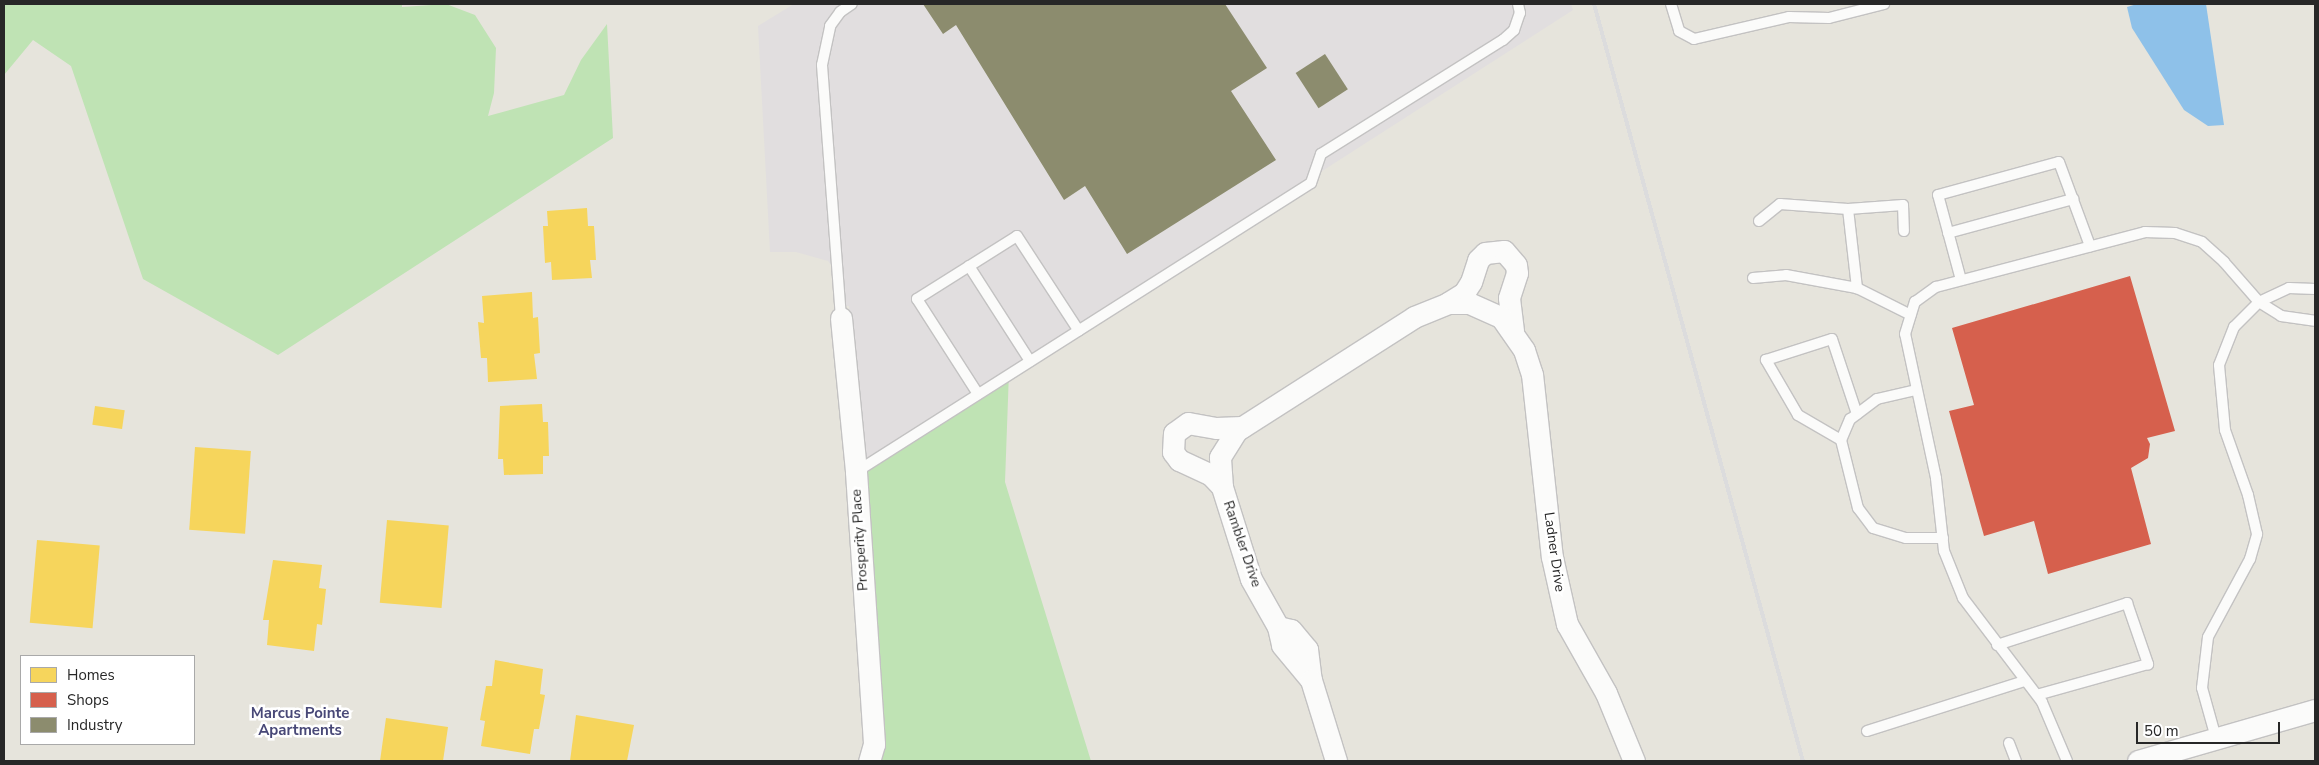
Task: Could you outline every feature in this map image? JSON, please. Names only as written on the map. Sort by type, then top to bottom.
[{"type":"street","name":"Ladner Drive","points":[[1242,427],[1414,317],[1448,303],[1464,293],[1471,282],[1478,260],[1485,253],[1504,251],[1516,265],[1509,298],[1513,331],[1532,374],[1552,557],[1567,624],[1606,693],[1634,761]]},
{"type":"street","name":"Ladner Drive","points":[[1448,303],[1485,308],[1513,331]]},
{"type":"street","name":"Prosperity Place","points":[[841,318],[856,472],[874,744],[869,761]]},
{"type":"street","name":"Rambler Drive","points":[[1222,487],[1203,469],[1179,460],[1173,452],[1174,433],[1188,423],[1216,428],[1242,427]]},
{"type":"street","name":"Rambler Drive","points":[[1242,427],[1230,437],[1220,457],[1222,487],[1251,579],[1278,627],[1282,644],[1311,680],[1336,761]]},
{"type":"street","points":[[2138,761],[2315,710]]},
{"type":"lane","points":[[841,318],[822,65],[830,26],[840,12],[852,4]]},
{"type":"lane","points":[[856,472],[1311,183],[1321,154],[1503,40],[1514,30],[1520,12],[1518,4]]},
{"type":"lane","points":[[1671,4],[1679,31],[1694,39],[1789,17],[1829,18],[1884,4]]},
{"type":"lane","points":[[1961,280],[1938,195],[2059,162],[2090,246]]},
{"type":"lane","points":[[1948,234],[2073,199]]},
{"type":"lane","points":[[1759,221],[1780,204],[1848,209],[1903,205],[1904,231]]},
{"type":"lane","points":[[1848,209],[1857,288]]},
{"type":"lane","points":[[2067,761],[2037,695],[2025,682],[1963,598],[1944,551],[1936,478],[1905,334],[1915,302],[1936,287],[1961,280],[2145,232],[2175,233],[2202,242],[2224,262],[2259,302],[2281,316],[2315,321]]},
{"type":"lane","points":[[978,394],[917,299],[1017,236],[1079,331]]},
{"type":"lane","points":[[969,266],[1030,362]]},
{"type":"lane","points":[[1753,278],[1786,275],[1857,288],[1911,315]]},
{"type":"lane","points":[[2216,738],[2202,688],[2208,637],[2250,559],[2257,534],[2248,494],[2226,430],[2219,365],[2234,327],[2259,302],[2289,288],[2315,290]]},
{"type":"lane","points":[[1841,440],[1798,415],[1766,360],[1832,339],[1857,414]]},
{"type":"lane","points":[[1916,390],[1877,399],[1850,419],[1841,440],[1858,508],[1873,528],[1906,538],[1942,538]]},
{"type":"lane","points":[[1997,645],[2127,603],[2148,664],[2037,695]]},
{"type":"lane","points":[[1867,731],[2025,682]]},
{"type":"lane","points":[[2009,743],[2016,761]]},
{"type":"shaded area","points":[[794,4],[1571,4],[1573,10],[942,415],[865,468],[849,306],[843,306],[841,278],[828,261],[796,252],[770,252],[758,26]]},
{"type":"green space","points":[[4,4],[402,4],[402,7],[446,4],[475,15],[496,48],[494,93],[488,116],[564,95],[581,60],[607,24],[613,138],[278,355],[143,279],[71,66],[33,40],[4,75]]},
{"type":"green space","points":[[1009,372],[1005,482],[1091,761],[879,761],[865,468]]},
{"type":"water","points":[[2137,4],[2206,4],[2224,125],[2208,126],[2184,110],[2132,28],[2127,7]]},
{"type":"building: Homes","points":[[587,208],[588,226],[594,226],[596,260],[590,260],[592,278],[552,280],[551,262],[545,263],[543,226],[548,226],[547,211]]},
{"type":"building: Homes","points":[[532,292],[533,318],[538,317],[540,353],[534,354],[537,379],[488,382],[487,358],[481,358],[478,322],[484,323],[482,296]]},
{"type":"building: Homes","points":[[542,404],[543,422],[548,422],[549,456],[543,456],[543,474],[504,475],[503,459],[498,459],[500,406]]},
{"type":"building: Homes","points":[[95,406],[125,410],[122,429],[92,425]]},
{"type":"building: Homes","points":[[195,447],[251,451],[245,534],[189,530]]},
{"type":"building: Homes","points":[[387,520],[449,525],[442,608],[380,603]]},
{"type":"building: Homes","points":[[37,540],[100,545],[93,628],[30,623]]},
{"type":"building: Homes","points":[[273,560],[322,565],[319,588],[326,589],[322,625],[317,624],[314,651],[267,645],[269,620],[263,620]]},
{"type":"building: Homes","points":[[495,660],[543,669],[540,694],[545,695],[539,729],[534,729],[530,754],[481,746],[485,721],[480,720],[486,686],[492,686]]},
{"type":"building: Homes","points":[[576,715],[634,725],[627,761],[570,761]]},
{"type":"building: Homes","points":[[386,718],[448,727],[443,761],[380,761]]},
{"type":"building: Shops","points":[[2130,276],[2175,431],[2147,438],[2150,444],[2148,458],[2131,468],[2151,544],[2048,574],[2034,521],[1984,536],[1949,411],[1974,405],[1952,328]]},
{"type":"building: Industry","points":[[923,4],[1225,4],[1267,68],[1231,91],[1276,160],[1127,254],[1085,186],[1064,200],[956,25],[943,34]]},
{"type":"building: Industry","points":[[1325,54],[1348,89],[1319,108],[1296,73]]},
{"type":"railway","points":[[1594,4],[1803,761]]},
{"type":"district","name":"Marcus Pointe Apartments","points":[[300,722]]}]
